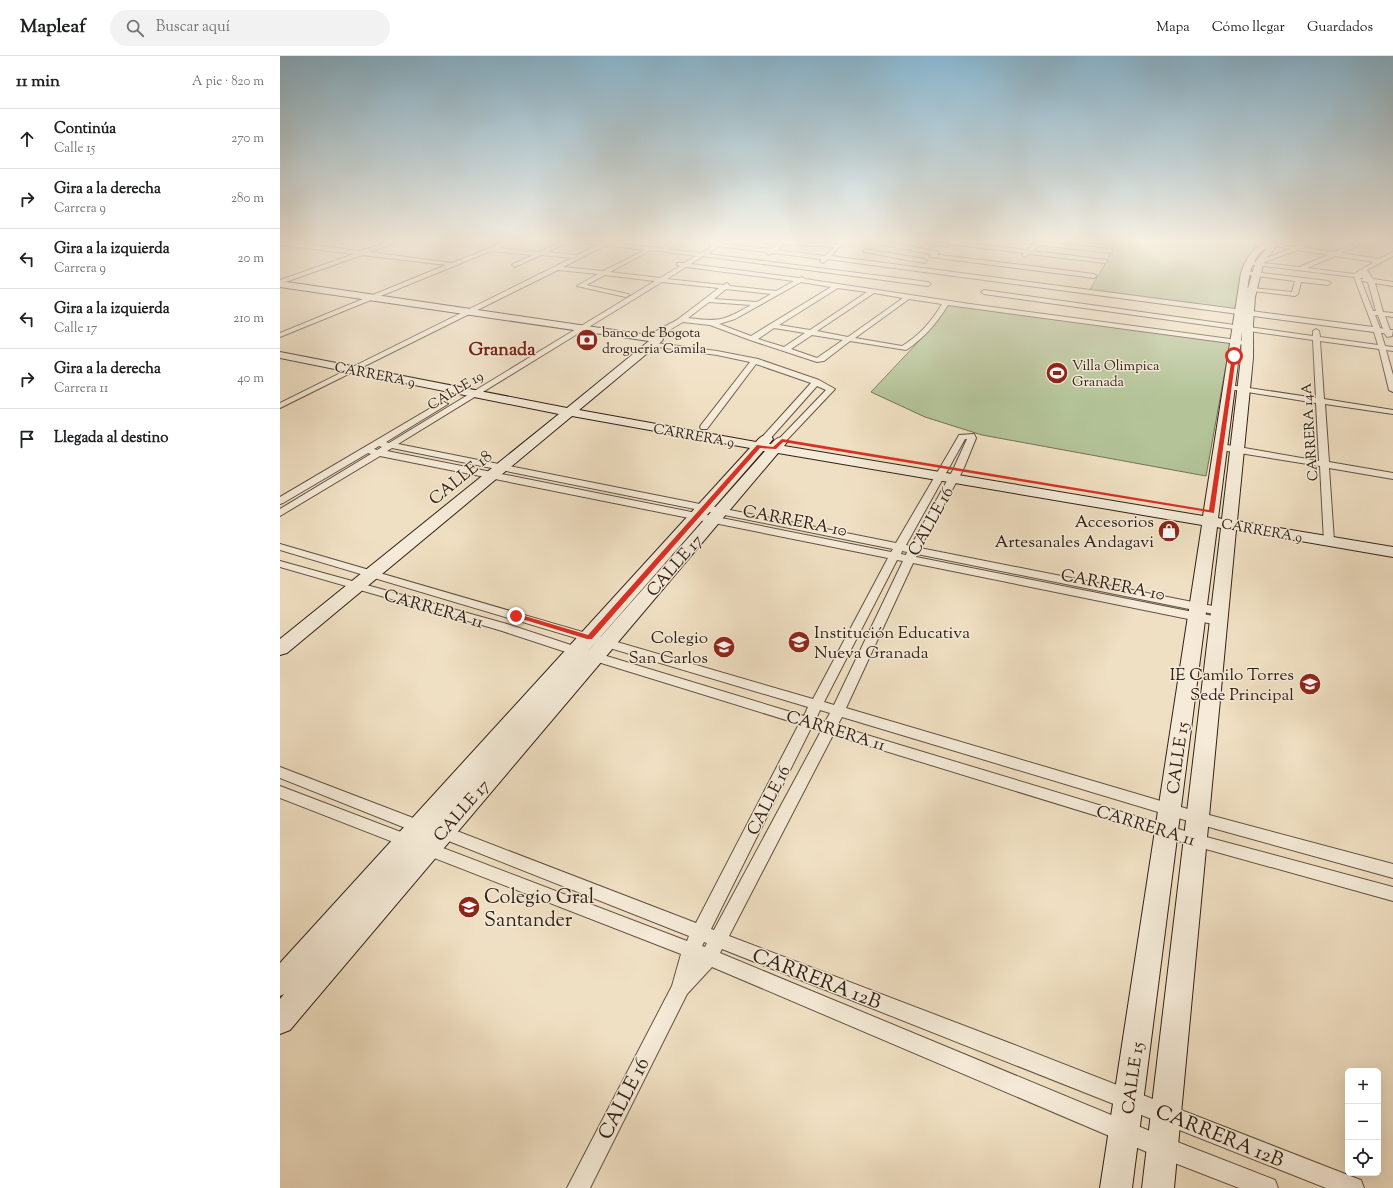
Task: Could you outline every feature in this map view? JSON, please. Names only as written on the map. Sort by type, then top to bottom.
[{"type":"street","points":[[320,294],[574,330],[652,339],[754,361],[816,382]]},
{"type":"street","points":[[335,294],[362,299]]},
{"type":"street","points":[[280,335],[374,294]]},
{"type":"street","points":[[280,330],[375,294]]},
{"type":"street","points":[[462,313],[498,294]]},
{"type":"street","points":[[280,406],[353,367],[502,294]]},
{"type":"street","points":[[613,294],[627,297]]},
{"type":"street","name":"CALLE 19","points":[[280,513],[379,447],[632,294]]},
{"type":"street","name":"CALLE 19","points":[[379,447],[391,445],[474,390],[574,330],[614,302],[637,294]]},
{"type":"street","name":"CALLE 18","points":[[280,634],[350,584],[652,339],[683,320],[716,294]]},
{"type":"street","points":[[683,320],[711,323],[726,321],[776,294]]},
{"type":"street","points":[[752,339],[824,294]]},
{"type":"street","points":[[785,350],[869,294]]},
{"type":"street","points":[[711,323],[752,339],[817,360],[824,358],[916,294]]},
{"type":"street","points":[[924,294],[946,302],[977,299],[1241,335],[1316,338],[1393,349],[1390,331],[1380,313],[1374,294]]},
{"type":"street","points":[[977,299],[982,294]]},
{"type":"street","points":[[1100,294],[1390,331]]},
{"type":"street","name":"CALLE 15","points":[[1116,1188],[1198,612],[1220,518],[1236,388],[1247,358],[1241,335],[1247,294]]},
{"type":"street","points":[[1364,294],[1377,329],[1380,347],[1393,390]]},
{"type":"street","points":[[1099,316],[1116,296]]},
{"type":"street","points":[[977,299],[1241,335]]},
{"type":"street","points":[[708,300],[757,304]]},
{"type":"street","points":[[773,326],[903,348],[916,340],[932,322],[946,302]]},
{"type":"street","points":[[1371,312],[1393,315]]},
{"type":"street","name":"CARRERA 14A","points":[[1315,322],[1329,536]]},
{"type":"street","name":"CARRERA 9","points":[[280,349],[353,367]]},
{"type":"street","name":"CARRERA 9","points":[[280,355],[353,367],[567,408],[770,443],[1329,536],[1393,542]]},
{"type":"street","points":[[704,427],[754,361]]},
{"type":"street","points":[[280,399],[353,367]]},
{"type":"street","name":"CALLE 17","points":[[280,983],[413,834],[592,647],[770,443],[816,382],[831,388],[770,443]]},
{"type":"street","points":[[1236,388],[1393,412]]},
{"type":"street","name":"CARRERA 9","points":[[567,408],[704,427],[770,443]]},
{"type":"street","name":"CARRERA 10","points":[[391,445],[438,454],[491,470]]},
{"type":"street","name":"CARRERA 10","points":[[280,502],[366,450],[379,447],[425,461],[491,470],[1219,616]]},
{"type":"street","points":[[1229,449],[1393,476]]},
{"type":"street","points":[[425,461],[438,454]]},
{"type":"street","name":"CALLE 16","points":[[578,1188],[680,988],[691,951],[816,705],[897,552],[949,473]]},
{"type":"street","name":"CALLE 16","points":[[680,988],[709,957],[838,711],[949,473]]},
{"type":"street","name":"CALLE 15","points":[[1158,1188],[1219,616],[1220,518]]},
{"type":"street","name":"CARRERA 9","points":[[1329,536],[1393,552]]},
{"type":"street","name":"CARRERA 11","points":[[280,547],[516,616],[592,647],[808,722],[1169,821],[1393,894]]},
{"type":"street","name":"CARRERA 11","points":[[280,564],[503,627],[592,647],[838,711],[1196,829],[1393,871]]},
{"type":"street","name":"CALLE 18","points":[[280,649],[350,584]]},
{"type":"street","points":[[503,627],[516,616]]},
{"type":"street","name":"CALLE 17","points":[[280,1020],[443,832],[592,647]]},
{"type":"street","name":"CARRERA 12B","points":[[280,772],[413,834],[428,849],[709,957],[1162,1147],[1267,1188]]},
{"type":"street","name":"CARRERA 12B","points":[[280,792],[413,834],[443,832],[700,934],[1129,1098],[1353,1188]]},
{"type":"green space","points":[[1111,294],[1239,294],[1236,310]]},
{"type":"green space","name":"Villa Olimpica Granada","points":[[947,302],[1230,343],[1206,476],[982,435],[925,417],[871,392],[919,341]]},
{"type":"place","name":"banco de Bogota drogueria Camila","points":[[587,340]]},
{"type":"place","name":"Villa Olimpica Granada","points":[[1057,373]]},
{"type":"place","name":"Accesorios Artesanales Andagavi","points":[[1169,531]]},
{"type":"place","name":"Institución Educativa Nueva Granada","points":[[799,642]]},
{"type":"place","name":"Colegio San Carlos","points":[[724,647]]},
{"type":"place","name":"IE Camilo Torres Sede Principal","points":[[1310,684]]},
{"type":"place","name":"Colegio Gral Santander","points":[[469,907]]},
{"type":"district","name":"Granada","points":[[502,349]]},
{"type":"route","points":[[516,616],[590,637],[759,446],[775,448],[782,440],[1212,512],[1234,356]]}]
